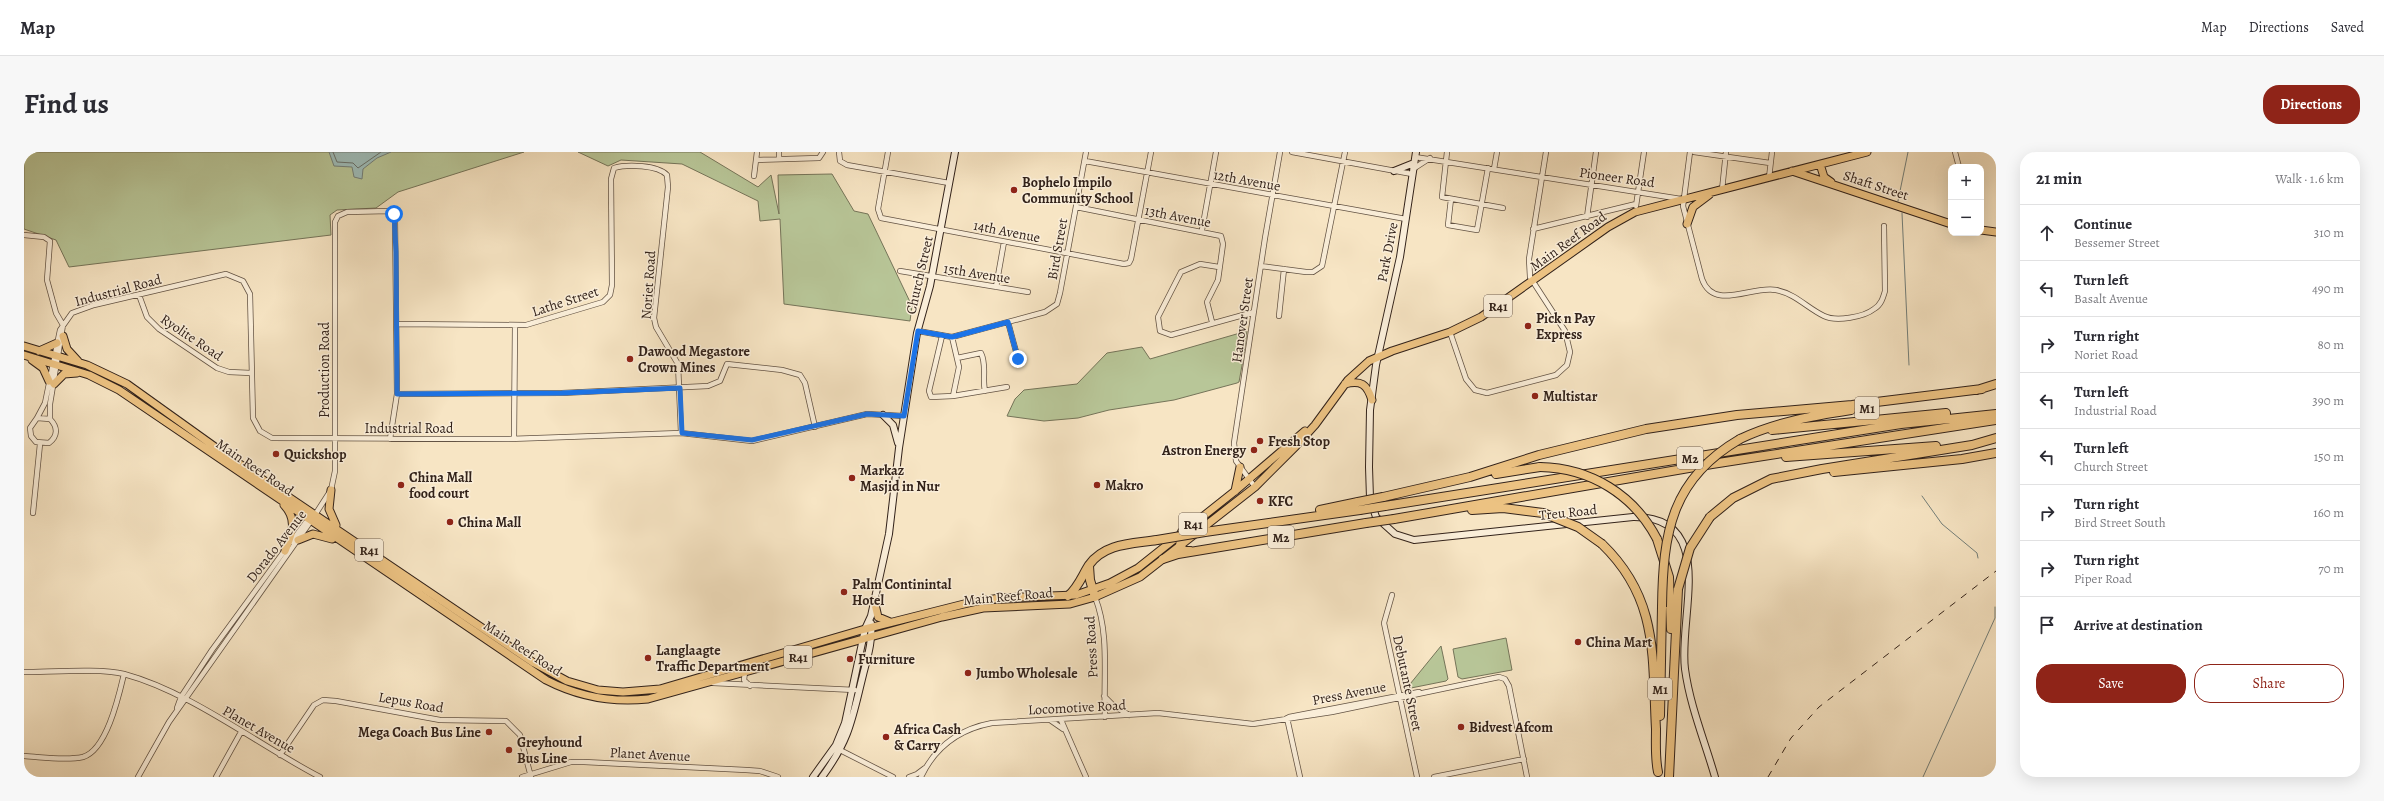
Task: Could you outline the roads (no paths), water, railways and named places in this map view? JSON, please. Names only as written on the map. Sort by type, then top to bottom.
[{"type":"highway","name":"M1","points":[[1658,774],[1665,545],[1673,515],[1685,490],[1701,468],[1743,437],[1770,425],[1982,389],[1996,384]]},
{"type":"highway","points":[[1359,506],[1383,497],[1470,477],[1583,444],[1668,425],[1737,415],[1852,405],[1982,389]]},
{"type":"highway","points":[[1743,437],[1803,425],[1996,410]]},
{"type":"highway","name":"M2","points":[[1090,565],[1099,553],[1108,548],[1359,506],[1385,506],[1901,424],[1996,414]]},
{"type":"highway","name":"M2","points":[[1197,551],[1394,519],[1712,464],[1996,420]]},
{"type":"highway","name":"M1","points":[[1669,777],[1678,589],[1690,548],[1710,517],[1733,498],[1771,480],[1800,472],[1987,441],[1996,438]]},
{"type":"highway","points":[[1712,464],[1987,441]]},
{"type":"highway","points":[[1771,480],[1962,460],[1996,453]]},
{"type":"highway","points":[[1470,477],[1540,468],[1576,473],[1607,485],[1637,509],[1658,539],[1669,577],[1671,647],[1674,669]]},
{"type":"highway","points":[[1442,510],[1503,508],[1543,513],[1578,527],[1602,544],[1630,576],[1646,613],[1653,660],[1658,774]]},
{"type":"highway","points":[[1182,532],[1180,546],[1184,551],[1197,551]]},
{"type":"highway","points":[[1163,559],[1197,551]]},
{"type":"highway","points":[[1090,565],[1090,580],[1094,593]]},
{"type":"highway","points":[[1068,596],[1075,590],[1090,565]]},
{"type":"main road","name":"Main Reef Road","points":[[24,355],[89,375],[119,390],[541,677],[570,691],[603,699],[635,701],[667,696],[709,683],[731,672],[746,672],[867,637],[977,609],[1062,605],[1140,577],[1255,487],[1296,446],[1320,418],[1345,384],[1363,366],[1378,356],[1450,332],[1481,317],[1533,282],[1635,208],[1722,190],[1867,152]]},
{"type":"main road","points":[[1820,164],[1826,179],[1842,188]]},
{"type":"main road","name":"Shaft Street","points":[[1792,171],[1948,223]]},
{"type":"main road","points":[[1687,224],[1693,208],[1713,192]]},
{"type":"main road","points":[[1984,230],[1996,232]]},
{"type":"main road","points":[[63,336],[67,349],[81,363]]},
{"type":"main road","points":[[39,351],[57,343]]},
{"type":"main road","name":"Main Reef Road","points":[[24,346],[101,370],[127,384],[228,456],[315,513],[534,663],[572,683],[598,690],[636,691],[660,689],[731,672],[869,628],[978,601],[1068,596],[1094,593],[1138,568],[1235,491],[1320,418]]},
{"type":"main road","points":[[24,355],[40,364],[51,382],[69,373],[89,375]]},
{"type":"main road","points":[[1345,384],[1355,382],[1362,383],[1369,390],[1372,400]]},
{"type":"main road","points":[[1235,491],[1240,467]]},
{"type":"main road","points":[[331,490],[330,512],[340,530]]},
{"type":"main road","points":[[280,500],[288,510],[293,521],[293,532],[285,550]]},
{"type":"main road","points":[[298,540],[313,534],[322,535],[352,549]]},
{"type":"main road","points":[[874,600],[878,617],[884,621],[893,622]]},
{"type":"street","points":[[754,176],[757,152]]},
{"type":"street","points":[[779,152],[779,159]]},
{"type":"street","points":[[801,152],[801,159]]},
{"type":"street","points":[[757,160],[819,158],[823,152]]},
{"type":"street","points":[[884,172],[888,152]]},
{"type":"street","name":"Church Street","points":[[856,690],[889,534],[899,448],[918,331],[932,277],[955,152]]},
{"type":"street","name":"Bird Street","points":[[1008,322],[1045,312],[1057,304],[1086,152]]},
{"type":"street","points":[[1138,219],[1151,152]]},
{"type":"street","points":[[1202,230],[1216,152]]},
{"type":"street","name":"Hanover Street","points":[[1255,487],[1240,467],[1235,457],[1234,443],[1280,152]]},
{"type":"street","name":"Pioneer Road","points":[[1292,152],[1394,171],[1430,158],[1446,162],[1682,199]]},
{"type":"street","points":[[1261,266],[1310,272],[1322,266],[1345,152]]},
{"type":"street","points":[[1447,152],[1441,194],[1443,198],[1503,208]]},
{"type":"street","points":[[1494,169],[1497,152]]},
{"type":"street","points":[[1450,332],[1466,379],[1475,390],[1481,393],[1503,390],[1561,372],[1567,365],[1570,356],[1565,331],[1533,282],[1529,266],[1533,229],[1546,152]]},
{"type":"street","points":[[1587,217],[1596,152]]},
{"type":"street","points":[[1533,229],[1635,208],[1644,152]]},
{"type":"street","points":[[1690,152],[1682,199],[1687,224],[1702,279],[1713,294],[1730,296],[1774,290],[1790,294],[1823,316],[1837,318],[1870,312],[1882,301],[1886,283],[1884,226]]},
{"type":"street","points":[[1694,152],[1726,154],[1770,164]]},
{"type":"street","points":[[1769,178],[1772,152]]},
{"type":"street","points":[[1954,152],[1958,164]]},
{"type":"street","points":[[839,154],[840,162],[844,164],[949,183]]},
{"type":"street","points":[[1722,190],[1726,154]]},
{"type":"street","points":[[1394,171],[1430,158]]},
{"type":"street","name":"12th Avenue","points":[[1085,161],[1210,185],[1406,219]]},
{"type":"street","name":"Park Drive","points":[[1378,356],[1398,265],[1414,163]]},
{"type":"street","name":"Lathe Street","points":[[397,324],[515,325],[540,322],[576,309],[598,305],[610,295],[612,285],[611,178],[614,168],[625,166],[660,170],[667,175],[669,181]]},
{"type":"street","points":[[1451,199],[1448,225],[1477,230],[1488,168]]},
{"type":"street","name":"14th Avenue","points":[[884,172],[878,209],[879,217],[1067,254],[1124,264],[1130,262],[1138,219]]},
{"type":"street","name":"Noriet Road","points":[[669,181],[654,318],[656,327],[678,364],[682,433]]},
{"type":"street","name":"13th Avenue","points":[[1076,207],[1202,230],[1222,238],[1219,267]]},
{"type":"street","name":"Production Road","points":[[315,513],[331,490],[335,471],[335,222],[338,216],[347,212],[388,211],[394,214],[396,232],[397,324]]},
{"type":"street","points":[[24,235],[44,237],[50,241],[47,280],[56,313],[63,325],[63,336],[51,382],[44,403],[37,418],[31,424],[29,432],[33,440],[40,444],[49,443],[55,436],[56,427],[50,419],[51,382]]},
{"type":"street","points":[[996,287],[1004,242]]},
{"type":"street","points":[[1212,322],[1207,302],[1218,280],[1219,267],[1200,264],[1182,272],[1158,317],[1158,328],[1163,334],[1171,335],[1212,322],[1254,312]]},
{"type":"street","points":[[1279,316],[1284,269]]},
{"type":"street","name":"15th Avenue","points":[[900,271],[1028,292]]},
{"type":"street","name":"Industrial Road","points":[[63,325],[72,313],[81,308],[220,275],[239,278],[245,285],[250,299],[253,418],[264,434],[279,439],[514,439],[682,433],[752,440],[814,427],[860,415],[904,416]]},
{"type":"street","name":"Ryolite Road","points":[[139,295],[147,317],[158,329],[217,368],[229,372],[251,373]]},
{"type":"street","points":[[918,331],[952,337],[1008,322],[1018,359]]},
{"type":"street","points":[[390,439],[397,394],[397,324]]},
{"type":"street","points":[[57,356],[57,343],[63,325]]},
{"type":"street","points":[[514,439],[515,325]]},
{"type":"street","points":[[942,336],[929,393],[935,398],[1007,387]]},
{"type":"street","points":[[952,337],[957,358],[958,371],[953,396]]},
{"type":"street","points":[[957,358],[981,353],[984,364],[983,378],[985,391]]},
{"type":"street","name":"Treu Road","points":[[1378,356],[1372,400],[1369,467],[1372,508],[1379,522],[1402,537],[1426,539],[1633,517],[1655,518],[1668,524],[1678,533],[1686,546],[1689,564],[1684,633],[1685,668],[1691,699],[1715,777]]},
{"type":"street","points":[[397,394],[514,394],[680,388],[717,383],[724,375],[727,364],[782,370],[800,375],[805,382],[814,427]]},
{"type":"street","points":[[883,415],[893,425],[899,448]]},
{"type":"street","points":[[37,418],[50,419]]},
{"type":"street","points":[[33,513],[40,444]]},
{"type":"street","name":"Dorado Avenue","points":[[176,712],[181,697],[221,637],[285,550],[315,513]]},
{"type":"street","name":"Dorado Avenue","points":[[138,777],[176,712],[186,700],[298,540],[310,520]]},
{"type":"street","name":"Press Road","points":[[1094,593],[1101,612],[1104,628],[1105,717]]},
{"type":"street","name":"Debutante Street","points":[[1392,595],[1384,622],[1417,777]]},
{"type":"street","points":[[24,672],[124,674],[115,709],[102,738],[94,750],[87,755],[78,757],[24,756]]},
{"type":"street","points":[[746,672],[744,680],[750,686]]},
{"type":"street","name":"Planet Avenue","points":[[124,674],[181,697],[320,777]]},
{"type":"street","name":"Press Avenue","points":[[1245,724],[1317,713],[1498,677],[1506,680],[1511,694],[1524,759]]},
{"type":"street","points":[[709,683],[856,690]]},
{"type":"street","points":[[1388,696],[1397,685],[1405,693]]},
{"type":"street","points":[[822,777],[840,750],[853,721],[856,690]]},
{"type":"street","points":[[813,777],[841,734],[856,690]]},
{"type":"street","name":"Press Avenue","points":[[1317,713],[1388,696],[1400,696],[1405,693],[1425,692]]},
{"type":"street","name":"Press Road","points":[[1104,696],[1114,706],[1129,715]]},
{"type":"street","name":"Lepus Road","points":[[280,755],[314,705],[323,700],[336,701],[440,720],[506,721],[520,734],[531,776]]},
{"type":"street","name":"Locomotive Road","points":[[921,777],[938,749],[974,728],[1000,722],[1061,720],[1171,713],[1245,724]]},
{"type":"street","points":[[1287,718],[1300,777]]},
{"type":"street","points":[[1049,720],[1065,730]]},
{"type":"street","points":[[1061,720],[1086,777]]},
{"type":"street","points":[[216,777],[241,732]]},
{"type":"street","points":[[840,750],[893,777]]},
{"type":"street","points":[[1434,777],[1524,759],[1527,777]]},
{"type":"street","name":"Planet Avenue","points":[[522,777],[531,776],[571,762],[760,771],[778,777]]},
{"type":"street","name":"Locomotive Road","points":[[909,777],[917,774],[926,767]]},
{"type":"water","points":[[329,152],[391,152],[377,158],[363,169],[362,179],[354,177],[352,167],[334,166]]},
{"type":"waterway","points":[[1898,201],[1908,152]]},
{"type":"waterway","points":[[1902,213],[1909,365]]},
{"type":"waterway","points":[[1922,496],[1942,524],[1977,553],[1978,558]]},
{"type":"waterway","points":[[1923,777],[1995,618],[1995,607]]},
{"type":"railway","points":[[1768,777],[1791,738],[1819,707],[1996,571]]},
{"type":"place","name":"Bophelo Impilo Community School","points":[[1014,190]]},
{"type":"place","name":"Pick n Pay Express","points":[[1528,326]]},
{"type":"place","name":"Dawood Megastore Crown Mines","points":[[630,359]]},
{"type":"place","name":"Multistar","points":[[1535,396]]},
{"type":"place","name":"Fresh Stop","points":[[1260,441]]},
{"type":"place","name":"Astron Energy","points":[[1254,450]]},
{"type":"place","name":"Quickshop","points":[[276,454]]},
{"type":"place","name":"Markaz Masjid in Nur","points":[[852,478]]},
{"type":"place","name":"China Mall food court","points":[[401,485]]},
{"type":"place","name":"Makro","points":[[1097,485]]},
{"type":"place","name":"KFC","points":[[1260,501]]},
{"type":"place","name":"China Mall","points":[[450,522]]},
{"type":"place","name":"Palm Continintal Hotel","points":[[844,592]]},
{"type":"place","name":"China Mart","points":[[1578,642]]},
{"type":"place","name":"Langlaagte Traffic Department","points":[[648,658]]},
{"type":"place","name":"Furniture","points":[[850,659]]},
{"type":"place","name":"Jumbo Wholesale","points":[[968,673]]},
{"type":"place","name":"Bidvest Afcom","points":[[1461,727]]},
{"type":"place","name":"Mega Coach Bus Line","points":[[489,732]]},
{"type":"place","name":"Africa Cash & Carry","points":[[886,737]]},
{"type":"place","name":"Greyhound Bus Line","points":[[509,750]]}]
